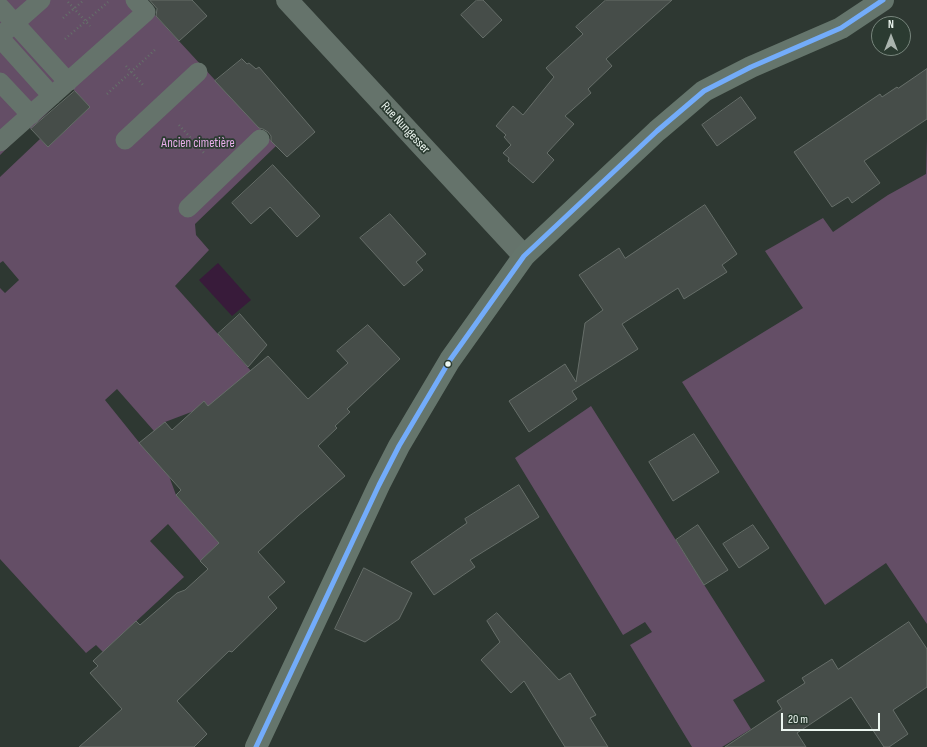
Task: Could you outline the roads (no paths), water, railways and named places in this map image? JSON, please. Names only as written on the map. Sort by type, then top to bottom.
[{"type":"street","name":"Rue Nungesser","points":[[287,0],[524,256]]},
{"type":"street","points":[[256,747],[379,485],[399,446],[450,360],[524,256],[657,131],[704,91],[751,67],[841,28],[883,0]]},
{"type":"lane","points":[[41,0],[0,37],[52,96]]},
{"type":"lane","points":[[2,135],[31,115],[146,12],[135,0]]},
{"type":"lane","points":[[0,7],[68,82]]},
{"type":"lane","points":[[125,140],[198,72]]},
{"type":"lane","points":[[0,82],[31,115]]},
{"type":"lane","points":[[188,208],[260,138]]},
{"type":"park label","name":"Ancien cimetière","points":[[198,144]]}]
